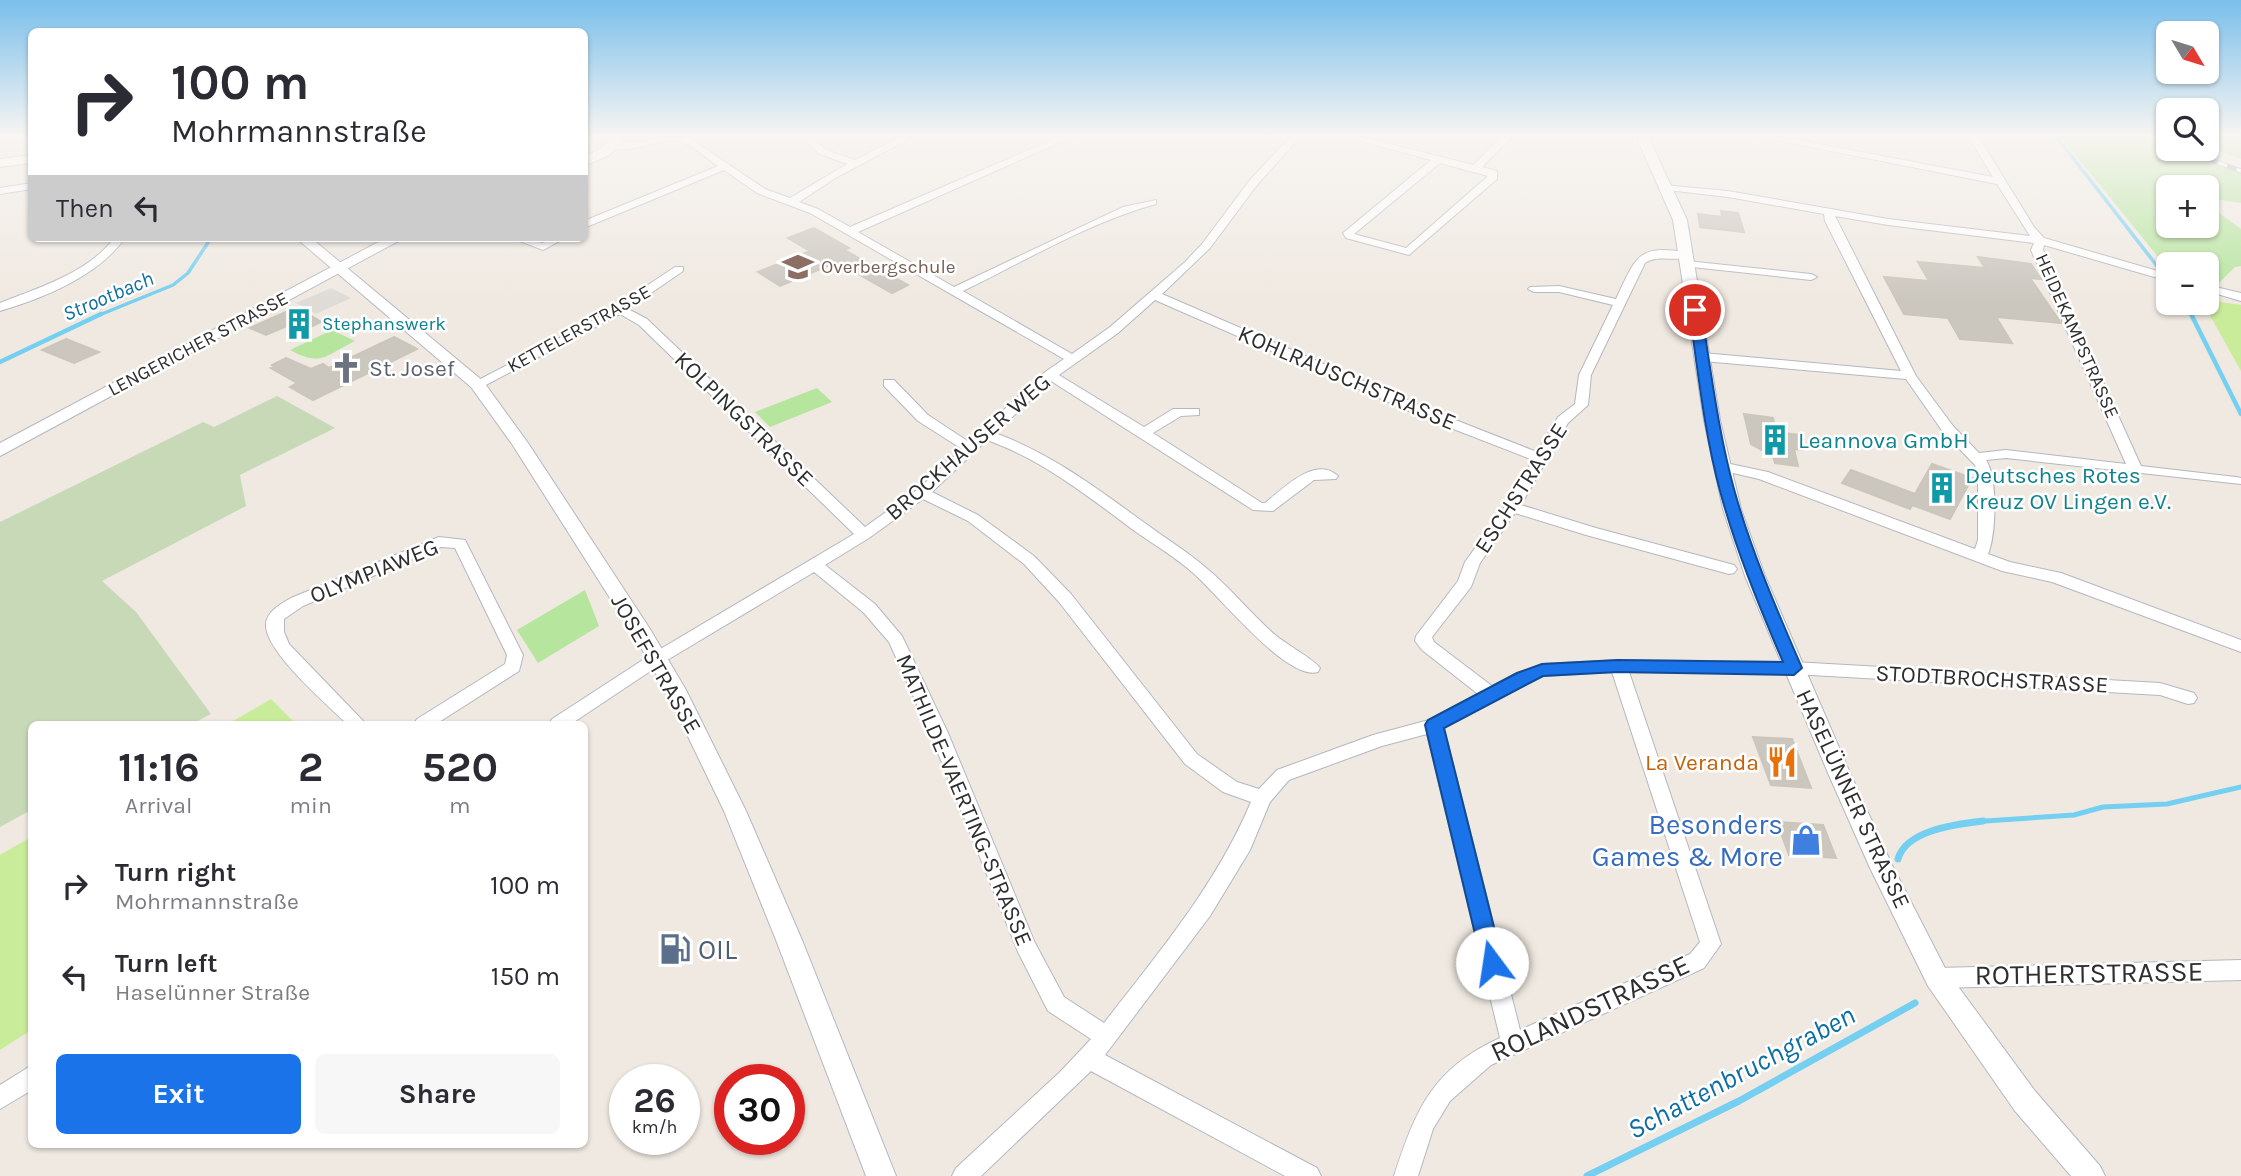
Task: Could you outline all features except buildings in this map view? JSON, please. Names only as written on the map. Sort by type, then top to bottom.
[{"type":"main road","name":"LENGERICHER STRASSE","points":[[0,450],[390,242]]},
{"type":"street","points":[[588,223],[666,191]]},
{"type":"street","points":[[761,191],[814,211],[1072,359]]},
{"type":"street","points":[[791,202],[810,191]]},
{"type":"street","points":[[849,232],[944,191]]},
{"type":"street","name":"BROCKHAUSER WEG","points":[[563,721],[658,659],[864,535],[922,493],[1049,376],[1114,330],[1154,295],[1206,246],[1247,191]]},
{"type":"street","points":[[1399,191],[1348,233],[1409,252],[1477,191]]},
{"type":"street","name":"HASELÜNNER STRASSE","points":[[1668,191],[1679,220],[1721,466],[1755,576],[1794,668],[1882,868],[1937,978],[2025,1101],[2090,1176]]},
{"type":"street","points":[[1692,191],[1888,222],[2040,240],[2156,275]]},
{"type":"street","name":"HEIDEKAMPSTRASSE","points":[[2005,191],[2040,240],[2037,250],[2135,468]]},
{"type":"street","points":[[952,292],[1105,219],[1152,202]]},
{"type":"street","points":[[1829,212],[1830,222],[1910,376],[1948,429],[1977,457],[1985,474],[1986,540],[1980,556]]},
{"type":"street","points":[[0,307],[41,290],[104,257],[117,242]]},
{"type":"street","name":"JOSEFSTRASSE","points":[[308,242],[477,384],[520,443],[658,659],[735,811],[789,940],[881,1176]]},
{"type":"street","points":[[529,242],[543,247],[552,242]]},
{"type":"street","name":"ESCHSTRASSE","points":[[1490,694],[1423,641],[1424,636],[1465,583],[1473,562],[1512,507],[1563,420],[1577,412],[1586,392],[1585,375],[1618,303],[1645,256],[1660,254],[1686,260]]},
{"type":"street","points":[[1686,260],[1811,277]]},
{"type":"street","name":"KETTELERSTRASSE","points":[[477,384],[584,331],[679,269]]},
{"type":"street","points":[[1534,289],[1559,289],[1618,303]]},
{"type":"street","points":[[2219,291],[2241,297]]},
{"type":"street","name":"KOHLRAUSCHSTRASSE","points":[[1154,295],[1430,415],[1541,458]]},
{"type":"street","name":"KOLPINGSTRASSE","points":[[620,309],[643,322],[864,535]]},
{"type":"street","points":[[1703,357],[1910,376]]},
{"type":"street","points":[[1049,376],[1071,386],[1263,509],[1311,475],[1331,476]]},
{"type":"street","points":[[889,383],[923,418],[971,449]]},
{"type":"street","points":[[1144,433],[1178,412],[1194,412]]},
{"type":"street","points":[[986,435],[1028,450],[1122,514],[1200,570],[1290,659],[1312,668]]},
{"type":"street","points":[[1977,457],[2006,454],[2236,481]]},
{"type":"street","points":[[1721,466],[1763,475],[1980,556],[2022,571],[2055,577],[2241,646]]},
{"type":"street","points":[[922,493],[973,518],[1029,560],[1065,598],[1191,759],[1230,787],[1262,798],[1243,844],[1222,883],[1107,1037],[964,1176]]},
{"type":"street","points":[[1512,507],[1591,533],[1729,569]]},
{"type":"street","name":"OLYMPIAWEG","points":[[354,721],[283,648],[273,633],[273,624],[285,608],[297,601],[439,542],[452,541],[460,544],[515,655],[513,667],[428,721]]},
{"type":"street","name":"MATHILDE-VAERTING-STRASSE","points":[[814,565],[869,608],[896,640],[939,733],[1025,945],[1056,1004],[1107,1037]]},
{"type":"street","name":"STODTBROCHSTRASSE","points":[[1262,798],[1283,775],[1379,740],[1434,725],[1490,694],[1542,670],[1618,666],[1794,668],[2160,690],[2188,698]]},
{"type":"street","name":"ROLANDSTRASSE","points":[[1406,1176],[1423,1124],[1442,1093],[1483,1057],[1696,961],[1711,944],[1618,666]]},
{"type":"street","points":[[1434,725],[1512,1042]]},
{"type":"street","name":"ROTHERTSTRASSE","points":[[1937,978],[2241,971]]},
{"type":"street","points":[[1088,1058],[1309,1176]]},
{"type":"street","points":[[0,1098],[28,1079]]},
{"type":"green space","points":[[2105,191],[2156,191],[2156,238],[2219,238],[2219,213],[2241,229],[2241,266],[2235,267],[2219,283],[2219,252],[2156,252],[2156,254]]},
{"type":"green space","points":[[2219,191],[2241,191],[2241,203],[2219,200]]},
{"type":"green space","points":[[2219,302],[2241,305],[2241,371],[2210,315],[2219,315]]},
{"type":"green space","points":[[332,330],[355,341],[316,359],[290,350]]},
{"type":"green space","points":[[817,388],[832,402],[770,427],[755,412]]},
{"type":"green space","points":[[277,396],[335,428],[240,475],[246,506],[102,581],[136,612],[211,714],[198,721],[28,721],[28,812],[0,827],[0,522],[203,422],[214,427]]},
{"type":"green space","points":[[585,590],[599,626],[538,663],[517,630]]},
{"type":"green space","points":[[271,699],[293,721],[233,721]]},
{"type":"green space","points":[[28,839],[28,1032],[0,1050],[0,855]]},
{"type":"shaded area","points":[[331,288],[351,298],[316,314],[296,303]]},
{"type":"waterway","points":[[2099,191],[2156,265]]},
{"type":"waterway","name":"Strootbach","points":[[97,316],[173,285],[188,273],[208,242]]},
{"type":"waterway","name":"Strootbach","points":[[0,362],[101,314]]},
{"type":"waterway","points":[[2192,316],[2241,414]]},
{"type":"waterway","points":[[1981,821],[2074,815],[2103,807],[2167,804],[2241,787]]},
{"type":"waterway","points":[[1898,859],[1903,849],[1922,835],[1934,830],[1981,821]]},
{"type":"waterway","points":[[1971,822],[1981,821]]},
{"type":"waterway","name":"Schattenbruchgraben","points":[[1587,1176],[1739,1101],[1915,1003]]},
{"type":"place","name":"Overbergschule","points":[[798,267]]},
{"type":"place","name":"Stephanswerk","points":[[299,324]]},
{"type":"place","name":"St. Josef","points":[[346,368]]},
{"type":"place","name":"Leannova GmbH","points":[[1775,440]]},
{"type":"place","name":"Deutsches Rotes Kreuz OV Lingen e.V.","points":[[1942,488]]},
{"type":"place","name":"La Veranda","points":[[1782,762]]},
{"type":"place","name":"Besonders Games & More","points":[[1806,840]]},
{"type":"place","name":"OIL","points":[[675,949]]},
{"type":"route","points":[[1492,963],[1434,725],[1523,677],[1542,670],[1618,666],[1794,668],[1755,576],[1727,489],[1712,420],[1695,310]]}]
